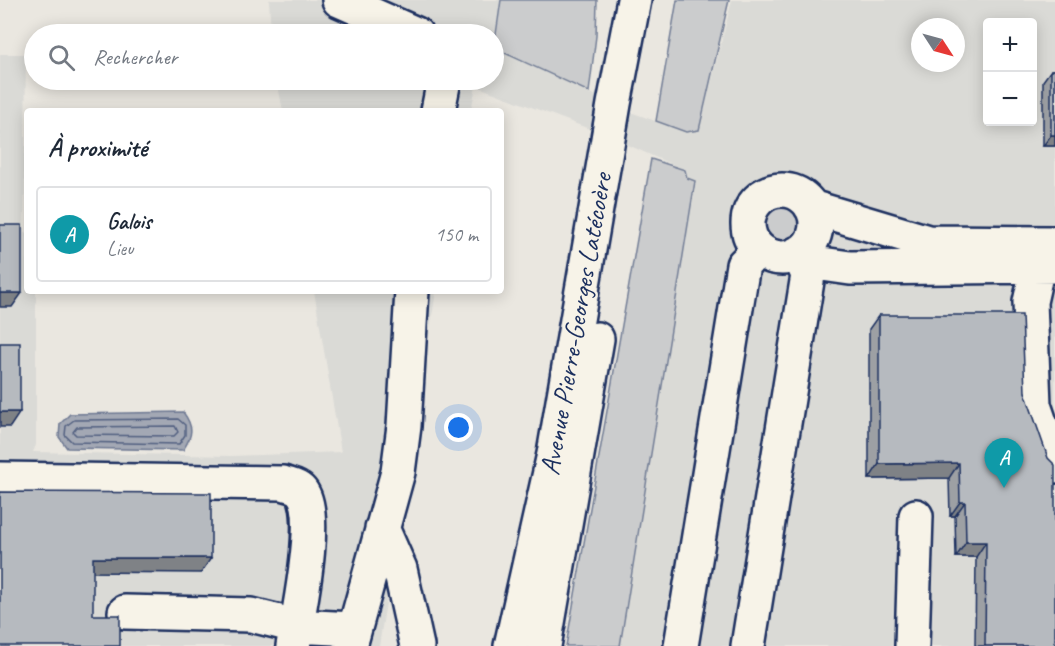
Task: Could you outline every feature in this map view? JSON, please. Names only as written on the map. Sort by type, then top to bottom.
[{"type":"street","points":[[339,0],[393,24]]},
{"type":"street","points":[[618,0],[621,124]]},
{"type":"street","name":"Avenue Pierre-Georges Latécoère","points":[[544,646],[578,459],[621,124],[634,0]]},
{"type":"street","name":"Avenue Pierre-Georges Latécoère","points":[[511,646],[554,454],[621,124],[656,0]]},
{"type":"street","points":[[439,108],[442,90]]},
{"type":"street","points":[[812,207],[815,226],[808,245],[800,253],[778,258],[759,249],[753,242],[748,223],[754,204],[761,196],[783,190],[794,192],[812,207],[928,242],[1049,258]]},
{"type":"street","points":[[681,646],[743,265],[759,249]]},
{"type":"street","points":[[800,253],[815,264],[850,268],[1049,258]]},
{"type":"street","points":[[748,646],[808,275],[800,253]]},
{"type":"street","points":[[1049,258],[1030,302],[1034,405],[1055,466]]},
{"type":"street","points":[[125,612],[251,615],[295,636],[352,638],[398,472],[404,426],[412,294]]},
{"type":"street","points":[[0,479],[283,483],[299,489],[308,504],[308,549],[295,636]]},
{"type":"street","points":[[912,646],[916,516]]},
{"type":"street","points":[[382,528],[400,569],[417,646]]},
{"type":"shaded area","points":[[269,0],[501,0],[497,24],[270,24]]},
{"type":"shaded area","points":[[501,0],[597,0],[596,36],[589,92],[504,53],[504,24],[498,24]]},
{"type":"shaded area","points":[[677,0],[729,0],[699,130],[686,132],[656,121]]},
{"type":"shaded area","points":[[732,0],[1055,0],[1055,646],[620,646],[687,178],[684,170],[608,136],[487,90],[504,90],[504,53],[633,113],[686,132],[699,130]]},
{"type":"shaded area","points":[[0,54],[24,54],[24,294],[36,294],[36,445],[33,452],[231,456],[341,452],[315,294],[436,294],[379,646],[0,646]]},
{"type":"shaded area","points":[[279,90],[475,90],[472,108],[282,108]]},
{"type":"shaded area","points":[[651,159],[685,170],[687,178],[695,181],[620,646],[566,646]]},
{"type":"shaded area","points":[[781,202],[796,209],[803,224],[796,239],[781,246],[766,239],[759,224],[766,209]]},
{"type":"water","points":[[183,412],[191,431],[183,450],[67,448],[59,437],[60,424],[70,414]]},
{"type":"building","points":[[1051,70],[1055,70],[1055,135],[1051,135]]},
{"type":"building","points":[[0,225],[22,225],[22,293],[0,293]]},
{"type":"building","points":[[879,315],[1022,315],[1025,392],[1048,458],[1055,465],[1055,646],[985,646],[986,542],[966,542],[965,502],[960,502],[959,463],[879,464]]},
{"type":"building","points":[[0,343],[20,343],[20,412],[0,412]]},
{"type":"building","points":[[0,492],[211,493],[211,558],[93,558],[93,615],[120,615],[120,646],[0,646]]},
{"type":"place","name":"Galois","points":[[1004,488]]}]
